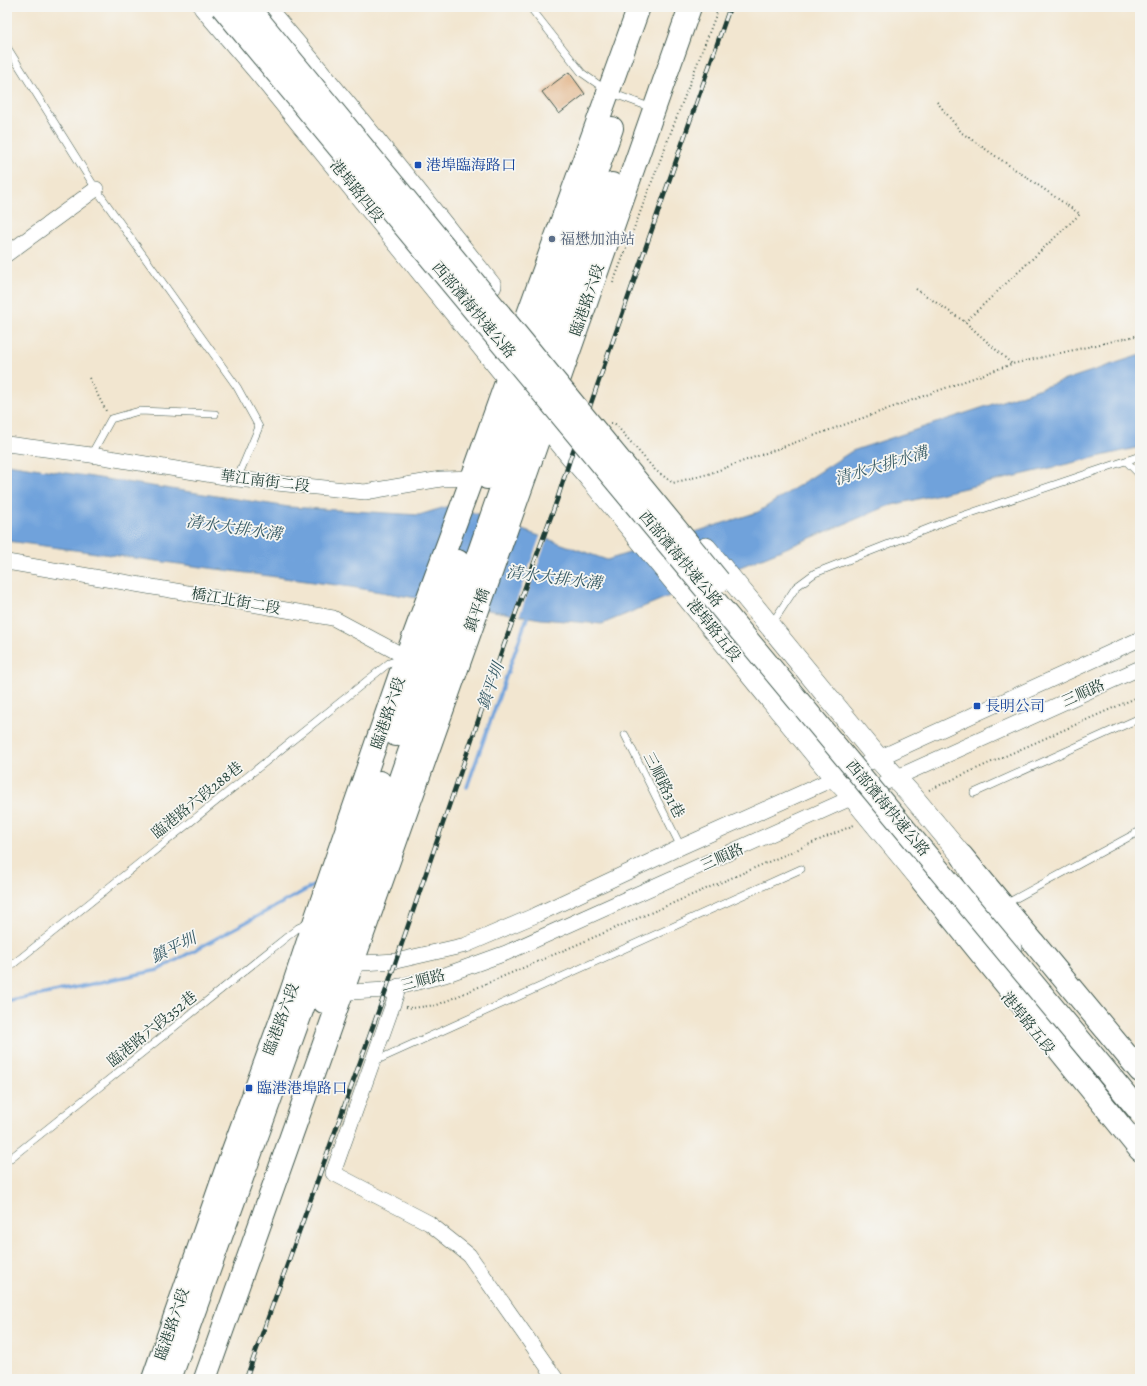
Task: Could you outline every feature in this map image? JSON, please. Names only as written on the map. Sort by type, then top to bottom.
[{"type":"main road","name":"西部濱海快速公路","points":[[222,7],[1140,1112]]},
{"type":"main road","name":"西部濱海快速公路","points":[[248,7],[1140,1096]]},
{"type":"main road","name":"臨港路六段","points":[[632,100],[639,7]]},
{"type":"main road","name":"臨港路六段","points":[[497,478],[632,100],[655,7]]},
{"type":"main road","name":"臨港路六段","points":[[497,478],[632,100],[674,7]]},
{"type":"main road","name":"臨港路六段","points":[[632,100],[690,7]]},
{"type":"main road","name":"鎮平橋","points":[[430,665],[497,478]]},
{"type":"main road","points":[[430,665],[497,478]]},
{"type":"main road","name":"臨港路六段","points":[[170,1379],[326,965],[315,920],[430,665]]},
{"type":"main road","name":"臨港路六段","points":[[190,1379],[316,994],[430,665]]},
{"type":"main road","points":[[962,856],[1140,1071]]},
{"type":"main road","points":[[922,881],[1140,1150]]},
{"type":"main road","name":"臨港路六段","points":[[153,1379],[227,1169],[316,994]]},
{"type":"main road","name":"臨港路六段","points":[[205,1379],[316,994]]},
{"type":"street","name":"港埠路四段","points":[[204,7],[262,75],[526,399]]},
{"type":"street","points":[[264,7],[304,53],[543,349]]},
{"type":"street","points":[[7,254],[96,189]]},
{"type":"street","name":"港埠路五段","points":[[543,349],[597,418],[755,607],[878,758],[962,856],[1011,901],[1140,1059]]},
{"type":"street","name":"港埠路五段","points":[[526,399],[835,778],[853,797],[922,881],[1033,992],[1140,1118]]},
{"type":"street","name":"華江南街二段","points":[[7,444],[91,455],[238,479],[365,492],[441,479],[497,478]]},
{"type":"street","name":"橋江北街二段","points":[[7,562],[333,618],[430,665]]},
{"type":"street","name":"三順路","points":[[326,965],[396,961],[466,944],[536,915],[681,847],[1140,639]]},
{"type":"street","name":"三順路","points":[[316,994],[386,990],[445,974],[506,953],[1140,668]]},
{"type":"street","name":"港埠路五段","points":[[962,856],[1033,992]]},
{"type":"street","name":"港埠路五段","points":[[922,881],[946,923],[1140,1160]]},
{"type":"street","points":[[399,986],[394,1004],[333,1173],[429,1223],[469,1255],[556,1379]]},
{"type":"lane","points":[[530,7],[582,73],[632,100]]},
{"type":"lane","points":[[7,47],[96,189],[236,387],[259,427],[238,479]]},
{"type":"lane","points":[[91,455],[110,419],[139,411],[215,414]]},
{"type":"lane","points":[[770,627],[796,587],[815,573],[950,520],[1127,462],[1140,456]]},
{"type":"lane","points":[[1127,462],[1140,475]]},
{"type":"lane","name":"臨港路六段288巷","points":[[7,969],[389,663],[430,665]]},
{"type":"lane","points":[[974,793],[1140,718]]},
{"type":"lane","name":"三順路31巷","points":[[625,735],[681,847]]},
{"type":"lane","points":[[1011,901],[1140,831]]},
{"type":"lane","points":[[373,1062],[800,869]]},
{"type":"lane","name":"臨港路六段352巷","points":[[7,1161],[298,928],[315,920]]},
{"type":"path","points":[[610,290],[719,7]]},
{"type":"path","points":[[937,102],[962,133],[1080,214],[965,322]]},
{"type":"path","points":[[916,289],[965,322],[1012,364]]},
{"type":"path","points":[[597,418],[615,424],[655,470],[673,483],[708,474],[1012,364],[1140,335]]},
{"type":"path","points":[[89,378],[110,419]]},
{"type":"path","points":[[913,797],[1140,696]]},
{"type":"path","points":[[394,1004],[412,1008],[437,1005],[870,818]]},
{"type":"water","name":"清水大排水溝","points":[[1140,355],[1140,447],[888,506],[602,624],[541,619],[351,587],[7,541],[7,464],[289,507],[419,515],[452,505],[607,560],[758,512],[852,451]]},
{"type":"pier","points":[[541,534],[548,537],[519,617],[511,616]]},
{"type":"building","points":[[569,72],[585,94],[559,114],[542,92]]},
{"type":"waterway","name":"鎮平圳","points":[[467,787],[529,612]]},
{"type":"waterway","name":"鎮平圳","points":[[7,1002],[158,970],[315,885]]},
{"type":"railway","points":[[246,1379],[386,990],[504,645],[557,500],[571,456],[589,409],[730,7]]},
{"type":"place","name":"港埠臨海路口","points":[[418,165]]},
{"type":"place","name":"福懋加油站","points":[[552,239]]},
{"type":"place","name":"長明公司","points":[[977,706]]},
{"type":"place","name":"臨港港埠路口","points":[[249,1088]]}]
